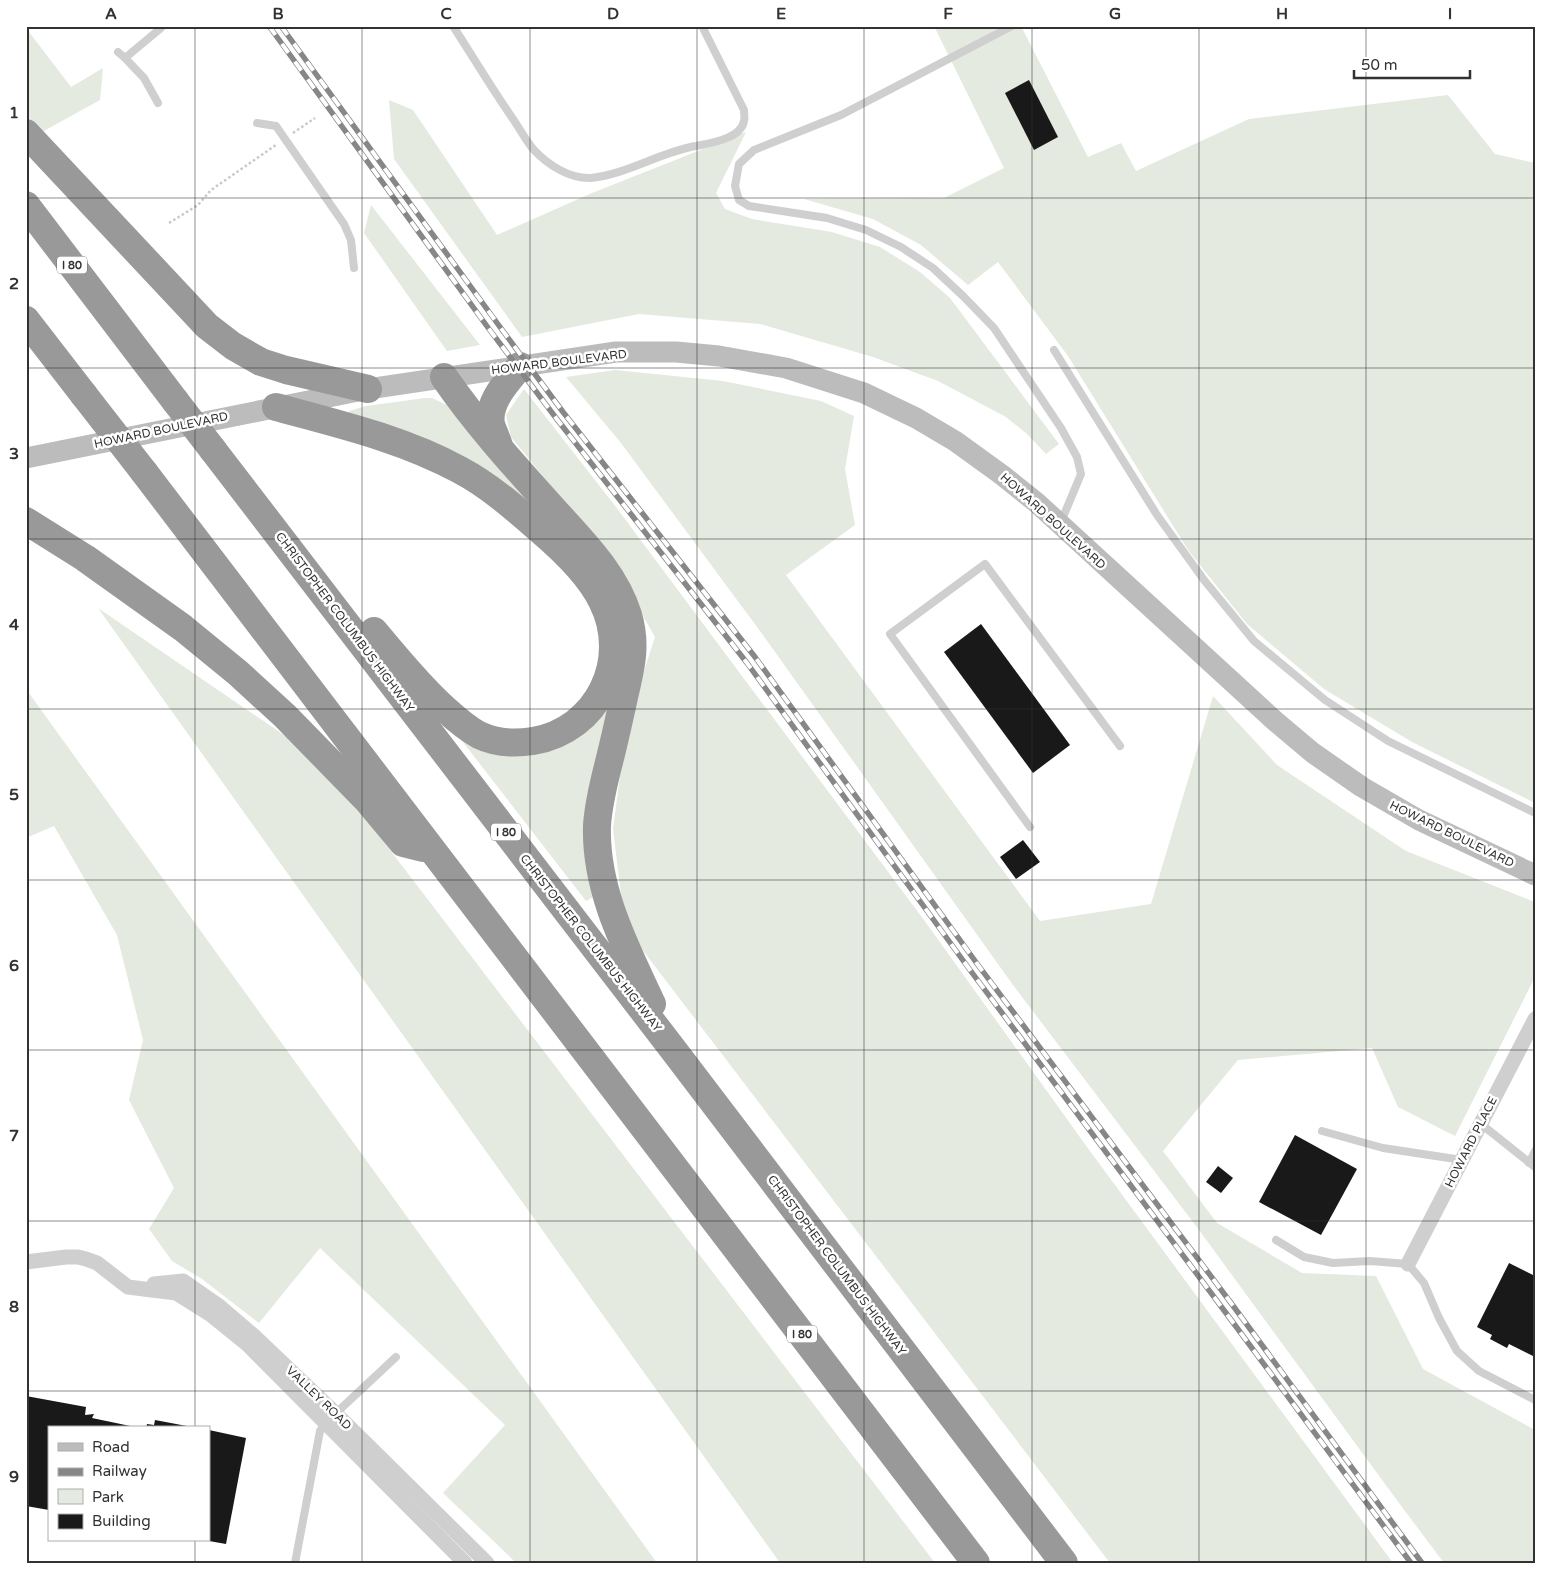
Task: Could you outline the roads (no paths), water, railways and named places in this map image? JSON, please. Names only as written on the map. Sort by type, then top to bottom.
[{"type":"highway","points":[[26,133],[220,338],[246,355],[273,367],[368,389]]},
{"type":"highway","name":"CHRISTOPHER COLUMBUS HIGHWAY","points":[[26,205],[1064,1563]]},
{"type":"highway","name":"I 80","points":[[26,320],[976,1563]]},
{"type":"highway","points":[[501,450],[491,424],[491,414],[497,397],[520,366]]},
{"type":"highway","points":[[444,377],[463,405],[601,564],[621,597],[628,616],[632,636],[633,660],[601,794],[597,825],[599,858],[613,918],[675,1052]]},
{"type":"highway","points":[[276,407],[411,447],[461,470],[506,500],[558,545],[596,590],[609,616],[612,628],[614,643],[613,660],[602,691],[593,706],[580,719],[567,729],[546,739],[512,743],[480,735],[462,724],[431,696],[370,626],[337,612]]},
{"type":"highway","points":[[26,521],[86,558],[184,628],[238,673],[285,716],[361,794],[403,843],[432,850]]},
{"type":"main road","name":"HOWARD BOULEVARD","points":[[26,458],[368,389],[616,352],[676,352],[719,356],[794,370],[864,394],[916,418],[955,441],[1002,475],[1036,503],[1275,721],[1313,753],[1362,787],[1419,820],[1535,875]]},
{"type":"street","name":"HOWARD PLACE","points":[[1408,1264],[1535,1019]]},
{"type":"street","name":"VALLEY ROAD","points":[[26,1262],[78,1256],[97,1263],[128,1287],[183,1281],[219,1306],[246,1329],[330,1418],[487,1563]]},
{"type":"street","name":"VALLEY ROAD","points":[[330,1418],[371,1470],[465,1563]]},
{"type":"lane","points":[[158,103],[144,78],[121,55],[161,28],[161,26]]},
{"type":"lane","points":[[453,26],[534,150],[552,165],[569,174],[588,178],[608,175],[666,154],[714,142],[737,133],[744,123],[744,110],[702,26]]},
{"type":"lane","points":[[1012,26],[841,114],[754,150],[739,164],[736,186],[739,200],[749,206],[827,218],[866,230],[901,247],[933,268],[994,328],[1060,428],[1077,458],[1081,474],[1060,526]]},
{"type":"lane","points":[[257,123],[276,126],[344,224],[351,240],[354,268]]},
{"type":"lane","points":[[1054,350],[1157,515],[1204,580],[1254,641],[1325,700],[1388,741],[1535,814]]},
{"type":"lane","points":[[1030,827],[890,634],[985,564],[1120,746]]},
{"type":"lane","points":[[1481,1124],[1532,1165],[1535,1151]]},
{"type":"lane","points":[[1322,1131],[1383,1148],[1462,1160]]},
{"type":"lane","points":[[1276,1240],[1304,1256],[1333,1263],[1370,1261],[1408,1264],[1424,1283],[1439,1318],[1457,1351],[1479,1371],[1535,1400]]},
{"type":"lane","points":[[295,1563],[320,1431],[330,1418],[396,1356]]},
{"type":"railway","points":[[269,26],[489,329],[747,663],[970,970],[1411,1563]]},
{"type":"railway","points":[[281,26],[563,412],[755,657],[978,965],[1234,1307],[1422,1563]]}]
